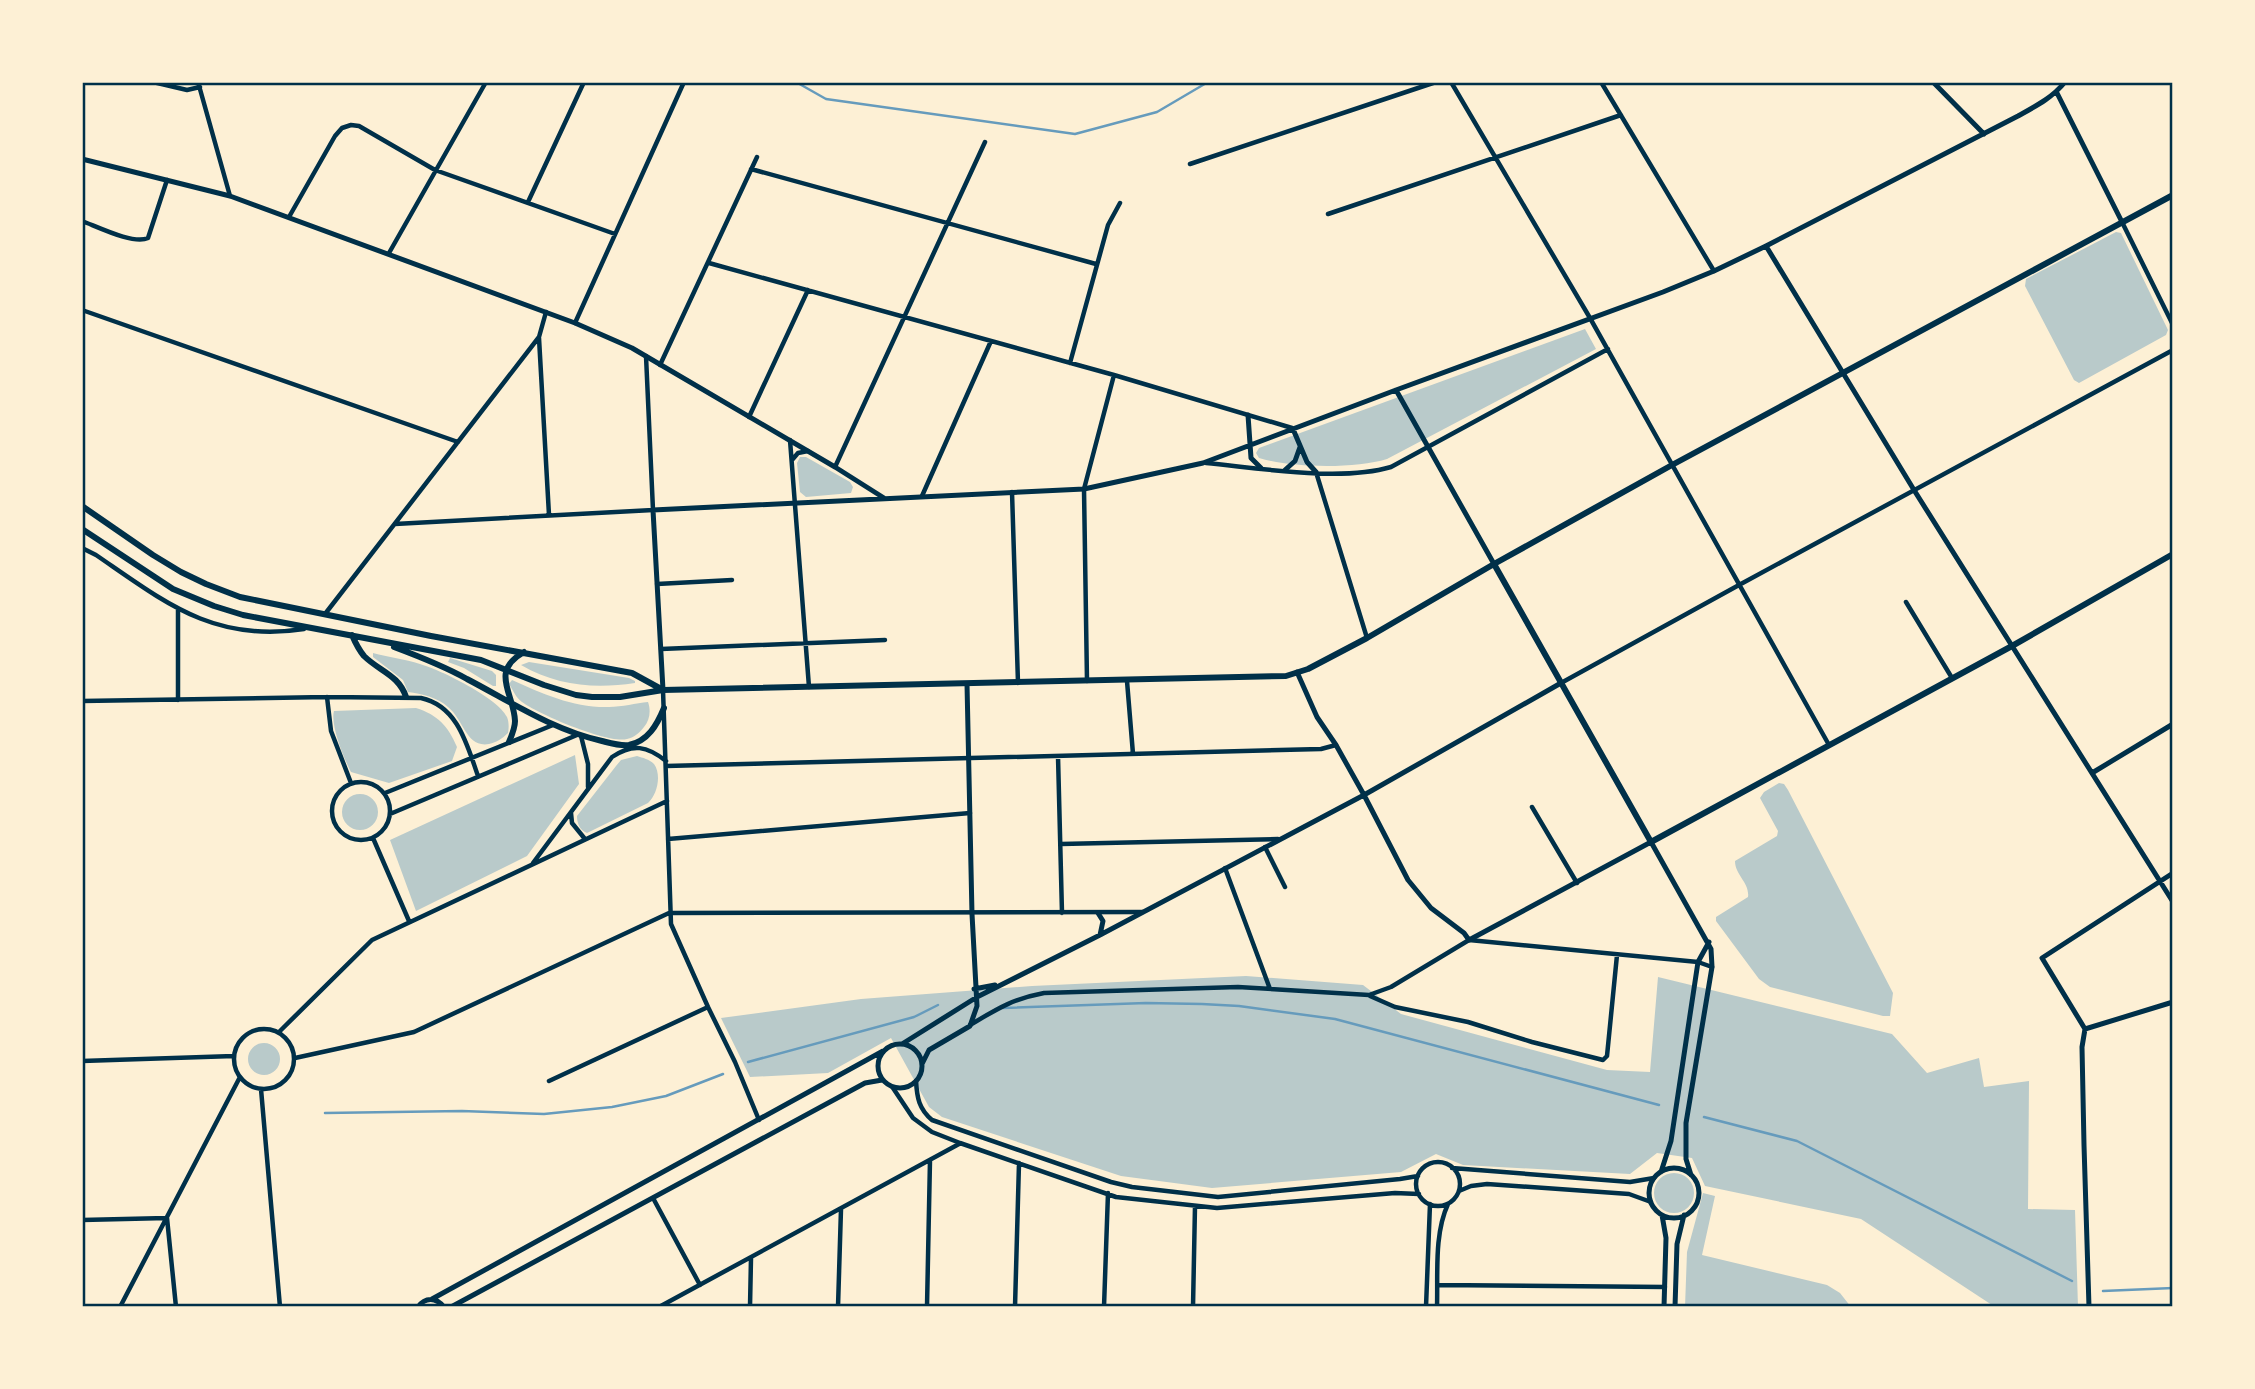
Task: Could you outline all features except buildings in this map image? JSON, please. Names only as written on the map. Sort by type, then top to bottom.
[{"type":"main road","points":[[82,529],[150,575],[191,598],[243,615],[481,660],[559,690],[592,697],[620,697],[663,690],[1286,676],[1308,669],[1367,638],[1672,465],[2173,195]]},
{"type":"main road","points":[[82,506],[153,555],[206,584],[240,597],[632,673],[663,690]]},
{"type":"main road","points":[[1494,564],[1651,842],[2012,646],[2173,554]]},
{"type":"main road","points":[[352,635],[364,655],[403,687],[405,697]]},
{"type":"main road","points":[[379,641],[466,678],[510,703],[579,736],[628,745],[650,733],[664,708]]},
{"type":"main road","points":[[509,742],[515,722],[505,680],[511,661],[523,652]]},
{"type":"street","points":[[153,82],[187,90],[199,84],[230,196]]},
{"type":"street","points":[[389,253],[486,82]]},
{"type":"street","points":[[528,202],[584,82]]},
{"type":"street","points":[[575,323],[684,82]]},
{"type":"street","points":[[1190,164],[1436,82]]},
{"type":"street","points":[[1451,82],[1608,349],[1829,746]]},
{"type":"street","points":[[1601,82],[1714,271]]},
{"type":"street","points":[[1934,82],[1984,134]]},
{"type":"street","points":[[395,524],[1084,489],[1203,463],[1714,271],[1984,134],[2057,93],[2066,82]]},
{"type":"street","points":[[2057,93],[2173,325]]},
{"type":"street","points":[[1328,214],[1621,115]]},
{"type":"street","points":[[289,217],[335,136],[342,128],[351,125],[366,129],[435,170],[615,234]]},
{"type":"street","points":[[835,467],[985,142]]},
{"type":"street","points":[[660,365],[757,157]]},
{"type":"street","points":[[82,159],[230,196],[575,323],[632,348],[884,498]]},
{"type":"street","points":[[751,169],[1097,264]]},
{"type":"street","points":[[82,221],[142,241],[148,238],[151,232],[167,180]]},
{"type":"street","points":[[1070,363],[1108,225],[1120,203]]},
{"type":"street","points":[[1766,246],[1914,490],[2173,902]]},
{"type":"street","points":[[709,263],[1114,375],[1293,429]]},
{"type":"street","points":[[749,417],[808,290]]},
{"type":"street","points":[[82,310],[458,442]]},
{"type":"street","points":[[546,311],[539,337],[549,515]]},
{"type":"street","points":[[325,615],[539,337]]},
{"type":"street","points":[[922,496],[991,341]]},
{"type":"street","points":[[1203,463],[1356,474],[1391,467],[1608,349]]},
{"type":"street","points":[[418,1305],[888,1047],[901,1044],[977,997],[1100,935],[1364,794],[1739,585],[2173,350]]},
{"type":"street","points":[[646,356],[664,708],[669,913],[671,924],[759,1120]]},
{"type":"street","points":[[1087,682],[1084,489],[1114,375]]},
{"type":"street","points":[[1396,390],[1494,564]]},
{"type":"street","points":[[1248,415],[1251,458],[1261,468]]},
{"type":"street","points":[[1293,429],[1307,462],[1316,472],[1367,638]]},
{"type":"street","points":[[790,440],[809,687]]},
{"type":"street","points":[[1285,470],[1295,461],[1300,447]]},
{"type":"street","points":[[792,461],[798,453],[808,451]]},
{"type":"street","points":[[1012,492],[1018,683]]},
{"type":"street","points":[[82,548],[178,610],[216,625],[279,632],[309,628]]},
{"type":"street","points":[[657,584],[732,580]]},
{"type":"street","points":[[1906,602],[1952,679]]},
{"type":"street","points":[[178,610],[178,700]]},
{"type":"street","points":[[661,649],[885,639]]},
{"type":"street","points":[[1297,672],[1317,717],[1364,794],[1415,891],[1469,940],[1698,962],[1712,967]]},
{"type":"street","points":[[1127,681],[1133,754]]},
{"type":"street","points":[[967,684],[974,989],[977,997],[970,1026]]},
{"type":"street","points":[[327,697],[331,731],[351,783]]},
{"type":"street","points":[[82,701],[327,697],[428,699],[448,712],[459,726],[478,776]]},
{"type":"street","points":[[2092,773],[2173,724]]},
{"type":"street","points":[[385,793],[554,725]]},
{"type":"street","points":[[390,814],[579,736],[588,764],[587,790]]},
{"type":"street","points":[[532,864],[612,757],[620,752],[641,747],[657,754],[666,764],[1321,749],[1336,745]]},
{"type":"street","points":[[1058,756],[1062,913]]},
{"type":"street","points":[[369,782],[385,793],[390,803],[390,814],[382,832],[373,838],[355,840],[339,830],[332,813],[336,795],[351,783],[369,782]]},
{"type":"street","points":[[279,1032],[372,940],[667,801]]},
{"type":"street","points":[[1532,807],[1577,883]]},
{"type":"street","points":[[571,812],[572,823],[585,839]]},
{"type":"street","points":[[668,839],[970,813]]},
{"type":"street","points":[[373,838],[409,921]]},
{"type":"street","points":[[1060,844],[1278,839]]},
{"type":"street","points":[[1369,995],[1391,987],[1469,940],[1651,842],[1709,942],[1712,967],[1686,1123],[1686,1159],[1699,1195],[1695,1205],[1684,1215],[1671,1218],[1662,1215]]},
{"type":"street","points":[[1265,847],[1285,887]]},
{"type":"street","points":[[1225,868],[1270,989]]},
{"type":"street","points":[[2089,1307],[2082,1047],[2085,1029],[2042,958],[2173,873]]},
{"type":"street","points":[[1098,912],[1103,921],[1100,935]]},
{"type":"street","points":[[295,1058],[414,1032],[669,913],[1143,912]]},
{"type":"street","points":[[1661,1172],[1671,1141],[1698,962],[1709,942]]},
{"type":"street","points":[[893,1088],[905,1088],[916,1081],[929,1051],[1005,1004],[1044,993],[1238,987],[1369,995],[1395,1007],[1468,1022],[1601,1060],[1605,1058],[1617,955]]},
{"type":"street","points":[[974,989],[1002,984]]},
{"type":"street","points":[[2085,1029],[2173,1002]]},
{"type":"street","points":[[549,1081],[708,1007]]},
{"type":"street","points":[[271,1029],[279,1032],[290,1043],[295,1058],[292,1072],[287,1078],[275,1087],[261,1089],[240,1077],[234,1064],[240,1040],[254,1030],[271,1029]]},
{"type":"street","points":[[901,1044],[915,1050],[922,1064]]},
{"type":"street","points":[[883,1051],[877,1069],[882,1080],[893,1088],[913,1118],[922,1126],[944,1138],[1125,1198],[1217,1208],[1395,1193],[1419,1194]]},
{"type":"street","points":[[82,1060],[234,1056]]},
{"type":"street","points":[[120,1307],[240,1077]]},
{"type":"street","points":[[451,1307],[865,1083],[882,1080]]},
{"type":"street","points":[[916,1081],[920,1106],[932,1120],[1132,1187],[1217,1196],[1400,1180],[1418,1176]]},
{"type":"street","points":[[261,1089],[280,1307]]},
{"type":"street","points":[[660,1306],[960,1143]]},
{"type":"street","points":[[927,1307],[930,1160]]},
{"type":"street","points":[[1015,1307],[1019,1163]]},
{"type":"street","points":[[1452,1168],[1458,1176],[1459,1191],[1455,1199],[1448,1204],[1430,1205],[1419,1194],[1417,1182],[1422,1170],[1433,1163],[1452,1168],[1630,1182],[1654,1178]]},
{"type":"street","points":[[1651,1202],[1649,1189],[1654,1178],[1661,1172],[1677,1168],[1691,1175]]},
{"type":"street","points":[[1459,1191],[1487,1184],[1629,1194],[1651,1202],[1662,1215],[1666,1238],[1664,1307]]},
{"type":"street","points":[[1104,1307],[1108,1193]]},
{"type":"street","points":[[653,1198],[700,1285]]},
{"type":"street","points":[[1437,1307],[1440,1231],[1448,1204]]},
{"type":"street","points":[[1426,1307],[1430,1205]]},
{"type":"street","points":[[1193,1307],[1195,1206]]},
{"type":"street","points":[[838,1307],[841,1208]]},
{"type":"street","points":[[1675,1307],[1677,1244],[1684,1215]]},
{"type":"street","points":[[82,1220],[167,1218]]},
{"type":"street","points":[[167,1218],[176,1307]]},
{"type":"street","points":[[750,1307],[751,1257]]},
{"type":"street","points":[[1438,1285],[1665,1287]]},
{"type":"street","points":[[432,1299],[444,1307]]},
{"type":"shaded area","points":[[2116,232],[2121,233],[2168,330],[2166,335],[2079,383],[2074,380],[2025,286],[2026,279]]},
{"type":"shaded area","points":[[1585,329],[1596,349],[1387,459],[1341,466],[1305,465],[1259,458],[1256,453],[1259,448]]},
{"type":"shaded area","points":[[800,457],[806,457],[850,482],[853,487],[851,493],[806,497],[800,492],[797,463]]},
{"type":"shaded area","points":[[373,653],[429,667],[468,686],[502,710],[508,719],[508,733],[489,744],[475,742],[448,707],[434,698],[408,692],[403,680],[373,657]]},
{"type":"shaded area","points":[[450,658],[492,671],[496,675],[496,686],[448,662]]},
{"type":"shaded area","points":[[529,662],[629,678],[635,683],[605,686],[562,682],[521,665]]},
{"type":"shaded area","points":[[512,680],[547,695],[583,705],[614,707],[648,702],[649,718],[642,729],[632,737],[605,737],[573,727],[530,707],[516,696],[509,684]]},
{"type":"shaded area","points":[[416,708],[436,718],[450,733],[457,747],[452,761],[389,783],[351,772],[336,733],[334,711]]},
{"type":"shaded area","points":[[575,755],[579,784],[527,856],[416,911],[390,840]]},
{"type":"shaded area","points":[[637,756],[654,764],[658,774],[656,790],[651,799],[648,803],[585,832],[579,826],[577,816],[621,760]]},
{"type":"shaded area","points":[[1779,783],[1784,784],[1788,790],[1893,993],[1890,1016],[1770,987],[1759,979],[1716,921],[1716,917],[1748,897],[1747,887],[1737,871],[1735,861],[1777,836],[1778,831],[1760,798],[1764,792]]},
{"type":"shaded area","points":[[360,794],[372,800],[378,812],[372,824],[360,830],[348,824],[342,812],[348,800]]},
{"type":"shaded area","points":[[1246,976],[1363,985],[1401,1014],[1607,1070],[1650,1072],[1658,977],[1892,1034],[1927,1073],[1979,1058],[1984,1087],[2029,1081],[2028,1209],[2075,1210],[2078,1307],[1995,1307],[1861,1219],[1705,1186],[1692,1158],[1657,1153],[1630,1174],[1463,1165],[1436,1154],[1401,1172],[1212,1188],[1121,1176],[942,1117],[929,1107],[891,1038],[828,1073],[750,1077],[721,1018],[861,999],[1032,986]]},
{"type":"shaded area","points":[[264,1043],[276,1047],[280,1059],[276,1071],[264,1075],[252,1071],[248,1059],[252,1047]]},
{"type":"shaded area","points":[[1674,1173],[1682,1174],[1688,1179],[1693,1185],[1693,1201],[1688,1207],[1682,1212],[1674,1213],[1666,1212],[1660,1207],[1655,1201],[1654,1193],[1655,1185],[1660,1179],[1666,1174]]},
{"type":"shaded area","points":[[1703,1193],[1715,1196],[1702,1255],[1827,1285],[1840,1293],[1851,1307],[1685,1307],[1687,1252]]},
{"type":"waterway","points":[[796,82],[826,99],[1075,134],[1157,112],[1208,82]]},
{"type":"waterway","points":[[1003,1008],[1146,1003],[1202,1004],[1239,1006],[1335,1019],[1659,1105]]},
{"type":"waterway","points":[[748,1062],[914,1017],[938,1005]]},
{"type":"waterway","points":[[325,1113],[462,1111],[544,1114],[612,1107],[666,1096],[723,1074]]},
{"type":"waterway","points":[[1704,1117],[1797,1141],[2072,1281]]},
{"type":"waterway","points":[[2103,1291],[2173,1288]]}]
